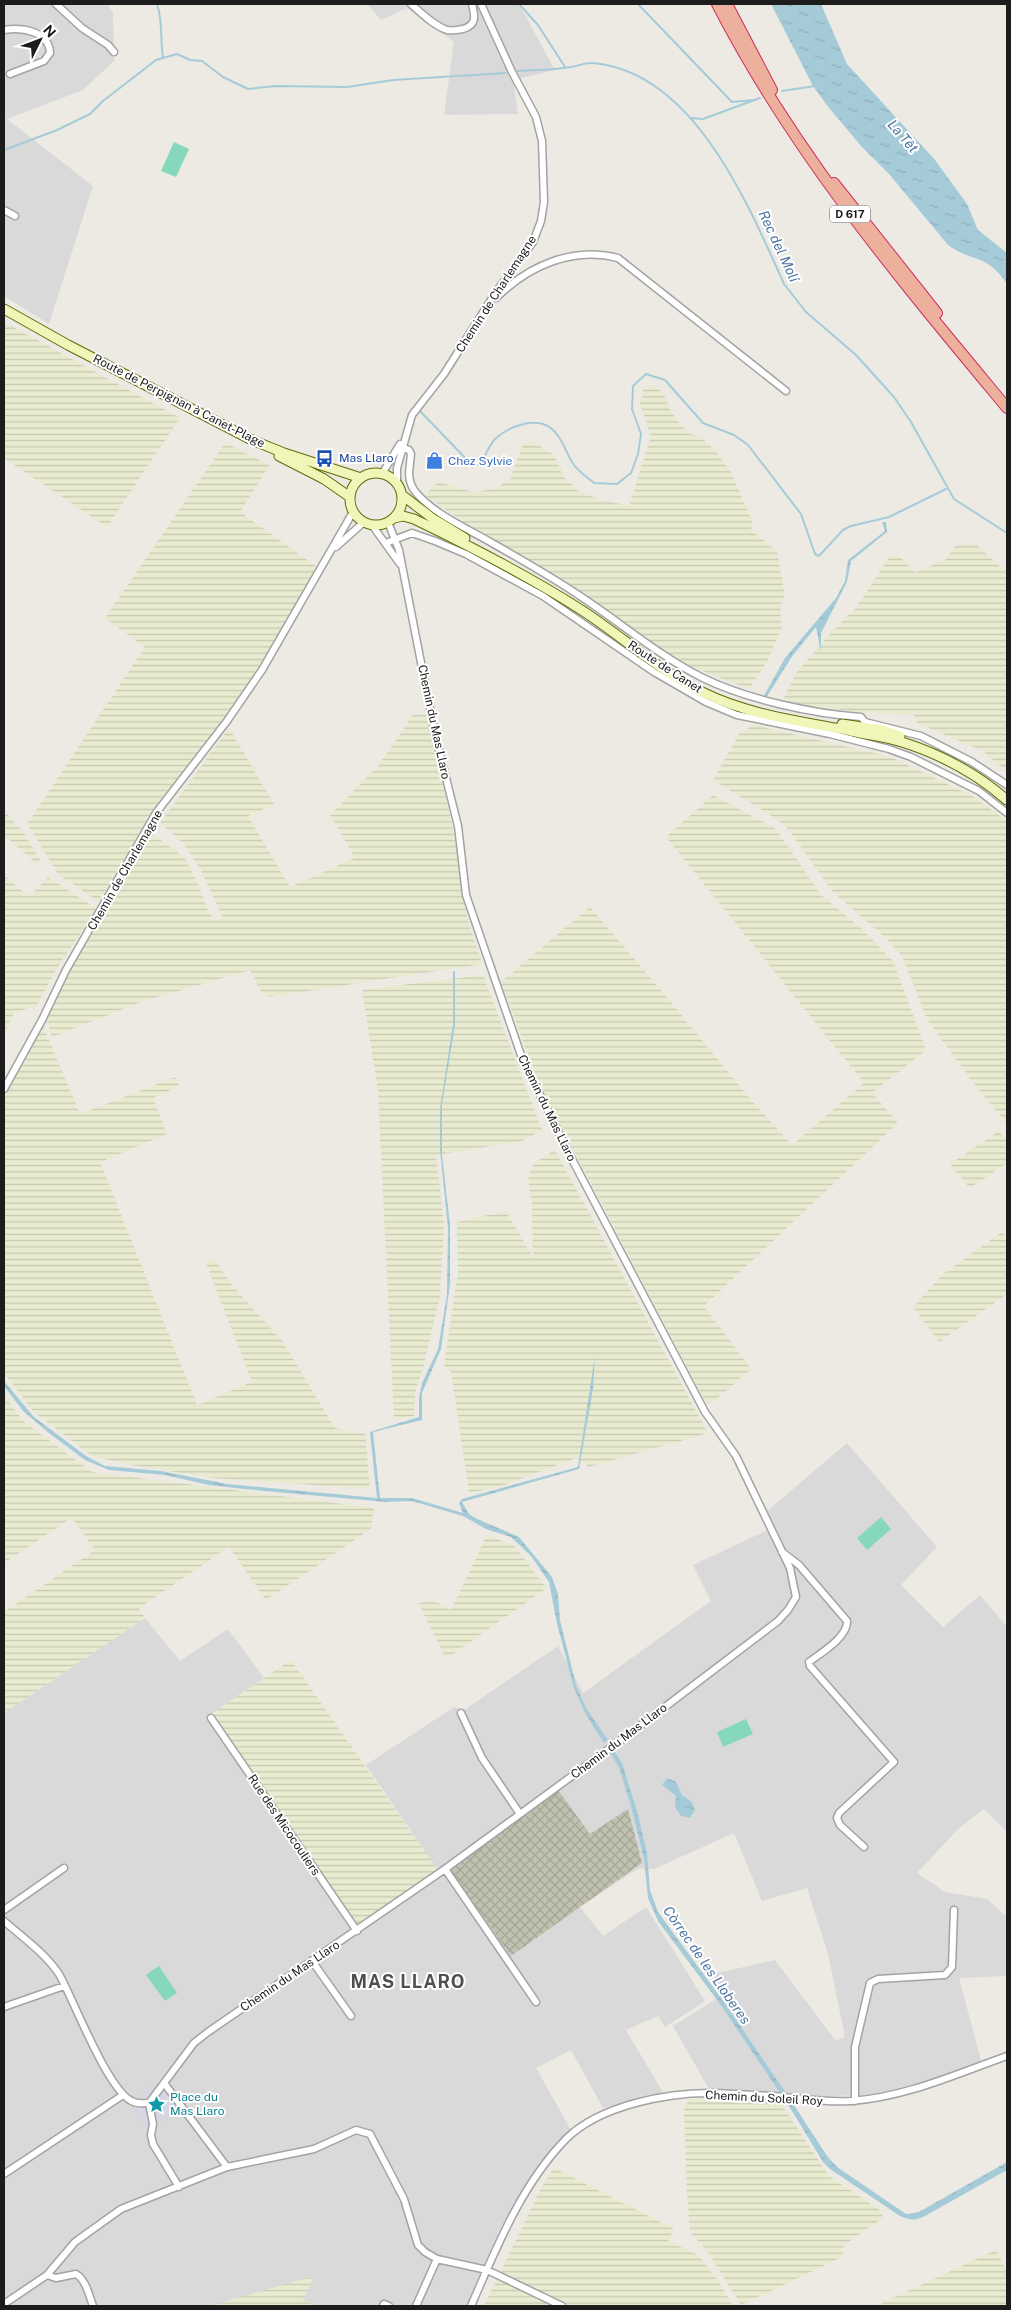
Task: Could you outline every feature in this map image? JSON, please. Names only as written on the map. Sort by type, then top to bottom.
[{"type":"highway","name":"D 617","points":[[717,4],[770,99],[832,191],[909,290],[1007,408]]},
{"type":"highway","name":"D 617","points":[[727,4],[790,119],[832,180],[1007,398]]},
{"type":"main road","name":"Route de Perpignan à Canet-Plage","points":[[4,308],[68,345],[252,440],[284,453],[361,478]]},
{"type":"main road","name":"Route de Perpignan à Canet-Plage","points":[[4,313],[132,384],[299,466],[332,484],[350,497]]},
{"type":"main road","points":[[375,473],[382,474],[397,483],[402,495],[401,507],[391,520],[368,523],[354,512],[350,497],[352,490],[361,478],[375,473]]},
{"type":"main road","name":"Route de Canet","points":[[402,495],[432,518],[558,590],[658,660],[703,688],[729,700],[774,713],[865,725],[882,730],[928,747],[975,771],[1007,795]]},
{"type":"main road","name":"Route de Canet","points":[[391,520],[403,516],[414,519],[512,568],[584,612],[656,664],[701,692],[728,703],[774,717],[902,742],[947,761],[972,775],[1007,800]]},
{"type":"street","points":[[56,4],[82,28],[108,45],[114,52]]},
{"type":"street","points":[[411,4],[447,30],[470,27],[475,17],[472,4]]},
{"type":"street","name":"Chemin de Charlemagne","points":[[397,483],[397,468],[401,447],[412,415],[444,374],[488,305],[533,242],[541,221],[544,169],[542,141],[536,117],[512,72],[481,4]]},
{"type":"street","points":[[4,30],[14,28],[30,30],[42,37],[50,46],[50,54],[44,60],[10,74]]},
{"type":"street","points":[[4,210],[15,216]]},
{"type":"street","points":[[488,305],[506,288],[534,267],[570,257],[602,254],[618,258],[786,391]]},
{"type":"street","points":[[401,447],[409,450],[411,454],[408,471],[414,490],[445,517],[580,596],[630,633],[689,669],[719,684],[758,697],[814,713],[861,717],[865,725],[921,736],[972,762],[1007,785]]},
{"type":"street","name":"Chemin de Charlemagne","points":[[382,474],[401,447]]},
{"type":"street","name":"Chemin de Charlemagne","points":[[4,1089],[42,1020],[66,970],[156,813],[227,721],[262,670],[354,512]]},
{"type":"street","name":"Chemin du Mas Llaro","points":[[149,2104],[194,2043],[445,1869],[632,1732],[778,1620],[796,1598],[790,1568],[736,1456],[704,1412],[523,1061],[466,895],[458,826],[435,734],[399,550],[394,540],[391,520]]},
{"type":"street","points":[[368,523],[386,543],[402,567]]},
{"type":"street","name":"Chemin de Charlemagne","points":[[326,560],[340,542],[368,523]]},
{"type":"street","points":[[386,543],[412,533],[435,541],[489,566],[557,605],[654,672],[706,702],[737,715],[830,734],[889,749],[979,791],[1007,813]]},
{"type":"street","name":"Chemin du Mas Llaro","points":[[782,1552],[799,1565],[847,1621],[847,1627],[843,1634],[810,1662],[810,1666],[894,1762],[839,1813],[837,1818],[840,1825],[864,1847]]},
{"type":"street","points":[[461,1713],[482,1758],[520,1814]]},
{"type":"street","name":"Rue des Micocouliers","points":[[211,1718],[357,1931]]},
{"type":"street","points":[[4,1910],[64,1868]]},
{"type":"street","points":[[445,1869],[536,2002]]},
{"type":"street","points":[[855,2101],[855,2047],[870,1983],[878,1979],[945,1976],[950,1973],[952,1967],[954,1910]]},
{"type":"street","points":[[4,1921],[50,1962],[64,1986],[96,2053],[124,2095],[133,2102],[149,2104],[153,2124],[151,2135],[153,2144],[179,2187]]},
{"type":"street","points":[[312,1960],[350,2016]]},
{"type":"street","points":[[4,2007],[64,1986]]},
{"type":"street","name":"Chemin du Soleil Roy","points":[[471,2306],[524,2194],[566,2139],[578,2130],[606,2115],[644,2102],[694,2094],[722,2094],[839,2102],[855,2101],[935,2084],[1007,2056]]},
{"type":"street","points":[[164,2083],[227,2167]]},
{"type":"street","points":[[4,2174],[124,2095]]},
{"type":"street","points":[[4,2304],[47,2275],[75,2242],[110,2215],[227,2167],[314,2149],[356,2130],[370,2134],[404,2199],[418,2245],[437,2259],[487,2270],[562,2306]]},
{"type":"street","points":[[416,2306],[437,2259]]},
{"type":"street","points":[[47,2275],[56,2278],[76,2274],[80,2276],[84,2281],[93,2306]]},
{"type":"street","points":[[383,2306],[384,2304],[389,2306]]},
{"type":"shaded area","points":[[4,4],[107,4],[113,12],[114,61],[83,90],[7,119],[93,186],[49,324],[4,296]]},
{"type":"shaded area","points":[[367,4],[519,4],[555,70],[513,80],[518,114],[444,115],[454,42],[407,8],[381,20]]},
{"type":"shaded area","points":[[4,322],[180,418],[107,527],[4,458]]},
{"type":"shaded area","points":[[653,385],[664,394],[671,412],[689,434],[700,436],[716,451],[732,474],[752,521],[751,530],[777,551],[785,595],[780,606],[782,627],[768,660],[749,689],[692,667],[652,643],[566,581],[465,523],[425,495],[438,482],[473,492],[494,489],[510,479],[523,444],[534,442],[554,455],[563,476],[578,491],[599,499],[629,506],[651,436],[640,404],[643,390]]},
{"type":"shaded area","points":[[225,443],[270,465],[240,512],[320,569],[254,679],[208,742],[159,801],[99,902],[58,874],[27,824],[145,647],[105,618]]},
{"type":"shaded area","points":[[976,544],[1007,573],[1007,772],[983,751],[917,723],[914,715],[866,713],[803,705],[783,700],[796,673],[838,625],[856,608],[888,559],[897,554],[915,572],[947,559],[955,546]]},
{"type":"shaded area","points":[[413,715],[428,715],[454,833],[466,913],[482,964],[269,997],[261,991],[250,970],[141,1002],[52,1037],[46,1017],[70,968],[110,906],[151,833],[185,858],[199,886],[209,913],[216,921],[223,918],[200,869],[183,843],[160,823],[229,728],[274,804],[248,816],[290,887],[355,858],[330,815],[378,766]]},
{"type":"shaded area","points":[[753,725],[891,757],[974,797],[1007,821],[1007,1124],[975,1085],[928,1021],[902,956],[890,942],[832,891],[788,829],[775,818],[713,780],[739,734]]},
{"type":"shaded area","points":[[713,795],[776,829],[821,895],[860,927],[893,961],[926,1050],[872,1093],[898,1123],[704,1306],[751,1369],[713,1402],[706,1403],[540,1086],[501,982],[590,907],[752,1101],[792,1145],[864,1083],[666,837]]},
{"type":"shaded area","points":[[4,811],[24,833],[41,861],[37,864],[4,835]]},
{"type":"shaded area","points":[[4,875],[29,897],[48,877],[97,909],[57,968],[37,1005],[14,1013],[4,1035]]},
{"type":"shaded area","points":[[483,975],[542,1130],[522,1141],[436,1155],[444,1225],[440,1296],[424,1364],[415,1392],[414,1416],[394,1419],[378,1091],[362,990]]},
{"type":"shaded area","points":[[43,1026],[80,1114],[176,1077],[179,1086],[153,1098],[167,1134],[100,1162],[197,1405],[252,1382],[206,1263],[215,1260],[231,1284],[283,1342],[335,1428],[365,1434],[370,1489],[213,1478],[131,1465],[92,1456],[34,1412],[4,1373],[4,1097]]},
{"type":"shaded area","points":[[999,1131],[1007,1142],[1007,1163],[970,1188],[950,1164]]},
{"type":"shaded area","points":[[555,1150],[708,1433],[589,1467],[576,1458],[501,1486],[469,1493],[451,1372],[444,1365],[458,1273],[457,1222],[506,1211],[533,1257],[532,1206],[528,1176],[534,1163]]},
{"type":"shaded area","points":[[1002,1232],[1007,1238],[1007,1294],[939,1342],[913,1307],[943,1274]]},
{"type":"shaded area","points":[[4,1394],[23,1421],[92,1472],[374,1508],[371,1529],[266,1600],[229,1547],[139,1608],[145,1618],[4,1713],[4,1612],[95,1550],[72,1518],[4,1563]]},
{"type":"shaded area","points":[[847,1443],[937,1547],[901,1585],[943,1627],[980,1595],[1007,1627],[1007,1832],[984,1809],[959,1828],[917,1873],[945,1892],[987,1899],[1007,1917],[1007,1976],[959,1978],[983,2068],[905,2094],[790,2097],[709,2089],[673,2026],[724,1994],[713,1974],[775,1960],[836,2041],[845,2037],[828,1954],[807,1888],[762,1901],[734,1833],[654,1869],[637,1869],[580,1907],[603,1936],[646,1907],[705,2001],[665,2027],[658,2016],[626,2030],[664,2094],[603,2108],[571,2050],[536,2068],[571,2130],[518,2199],[490,2268],[470,2306],[4,2306],[4,1713],[145,1618],[180,1661],[228,1629],[264,1678],[211,1714],[439,1872],[366,1765],[454,1707],[464,1710],[558,1646],[583,1693],[711,1601],[693,1565],[768,1530],[765,1513]]},
{"type":"shaded area","points":[[487,1535],[514,1546],[547,1588],[446,1659],[419,1604],[427,1600],[439,1603],[451,1610]]},
{"type":"shaded area","points":[[291,1660],[439,1872],[356,1928],[211,1714]]},
{"type":"shaded area","points":[[558,1790],[590,1834],[628,1809],[642,1863],[511,1956],[450,1870]]},
{"type":"shaded area","name":"Place du Mas Llaro","points":[[163,2078],[182,2105],[148,2130],[129,2103]]},
{"type":"shaded area","points":[[735,2097],[781,2104],[829,2176],[880,2210],[883,2218],[844,2245],[842,2257],[741,2305],[707,2251],[690,2232],[684,2110],[689,2099]]},
{"type":"shaded area","points":[[554,2168],[674,2229],[668,2241],[698,2255],[717,2279],[732,2306],[484,2306],[541,2188]]},
{"type":"shaded area","points":[[996,2250],[1007,2272],[1007,2306],[876,2306]]},
{"type":"shaded area","points":[[314,2276],[303,2300],[316,2306],[209,2306]]},
{"type":"green space","points":[[174,142],[189,149],[176,177],[161,171]]},
{"type":"green space","points":[[881,1517],[891,1529],[867,1550],[857,1538]]},
{"type":"green space","points":[[746,1719],[753,1734],[723,1747],[717,1732]]},
{"type":"green space","points":[[159,1966],[177,1993],[165,2001],[146,1975]]},
{"type":"water","name":"La Têt","points":[[771,4],[821,4],[847,64],[935,160],[967,204],[978,230],[1007,253],[1007,284],[1000,274],[986,263],[948,245],[889,174],[862,147],[829,108],[813,86]]},
{"type":"water","points":[[882,522],[886,522],[887,532],[851,561],[847,582],[821,633],[821,652],[816,627],[793,655],[764,701],[761,701],[785,658],[836,598],[845,581],[848,560],[885,531]]},
{"type":"water","points":[[453,971],[455,971],[455,1025],[442,1104],[442,1155],[450,1225],[450,1284],[441,1349],[422,1393],[422,1420],[373,1432],[380,1498],[412,1498],[463,1513],[459,1503],[462,1499],[578,1467],[595,1355],[593,1389],[579,1469],[462,1502],[469,1514],[475,1518],[519,1537],[552,1577],[558,1594],[560,1620],[576,1685],[586,1708],[608,1740],[604,1743],[585,1713],[574,1688],[557,1624],[549,1582],[531,1556],[511,1537],[486,1529],[463,1516],[412,1501],[386,1502],[244,1489],[209,1485],[165,1475],[109,1470],[85,1460],[49,1433],[23,1411],[4,1386],[4,1381],[34,1417],[86,1456],[105,1466],[161,1471],[227,1484],[377,1498],[370,1432],[419,1417],[419,1397],[422,1383],[438,1349],[447,1295],[448,1228],[440,1150],[440,1109],[453,1024]]},
{"type":"water","points":[[614,1751],[622,1763],[637,1811],[647,1853],[650,1890],[658,1912],[724,2002],[786,2093],[780,2093],[720,2004],[658,1921],[648,1898],[644,1859],[631,1806],[619,1767],[610,1753]]},
{"type":"water","points":[[667,1778],[676,1782],[682,1795],[692,1802],[695,1810],[690,1818],[681,1816],[675,1807],[676,1796],[662,1785]]},
{"type":"water","points":[[786,2101],[792,2102],[827,2156],[837,2167],[906,2214],[919,2212],[1007,2162],[1007,2170],[925,2216],[912,2219],[900,2216],[830,2169],[823,2162]]},
{"type":"waterway","points":[[157,4],[160,17],[163,58]]},
{"type":"waterway","name":"Rec del Molí","points":[[519,4],[538,25],[565,67]]},
{"type":"waterway","points":[[638,4],[732,102],[754,100]]},
{"type":"waterway","points":[[4,150],[57,130],[90,114],[103,101],[156,60],[177,54],[190,60],[202,61],[223,77],[248,89],[276,86],[347,87],[393,80],[506,73]]},
{"type":"waterway","name":"Rec del Molí","points":[[518,71],[558,69],[593,63],[629,72],[660,90],[688,116],[713,147],[734,181],[784,284],[806,312],[856,355],[894,397],[911,422],[954,499],[1007,533]]},
{"type":"waterway","points":[[782,91],[815,86]]},
{"type":"waterway","points":[[691,118],[703,119],[760,98]]},
{"type":"waterway","points":[[420,411],[472,465],[480,465],[491,444],[501,434],[523,424],[538,423],[546,425],[556,433],[574,465],[594,483],[617,484],[631,473],[638,454],[641,434],[632,409],[633,386],[646,374],[665,380],[703,423],[734,435],[748,445],[801,514],[815,554],[819,556],[843,530],[851,526],[889,517],[946,489]]},
{"type":"place","name":"Mas Llaro","points":[[325,458]]},
{"type":"place","name":"Chez Sylvie","points":[[434,461]]},
{"type":"place","name":"Place du Mas Llaro","points":[[156,2104]]},
{"type":"district","name":"MAS LLARO","points":[[408,1981]]},
{"type":"water label","name":"Còrrec de les Lloberes","points":[[707,1965]]}]
